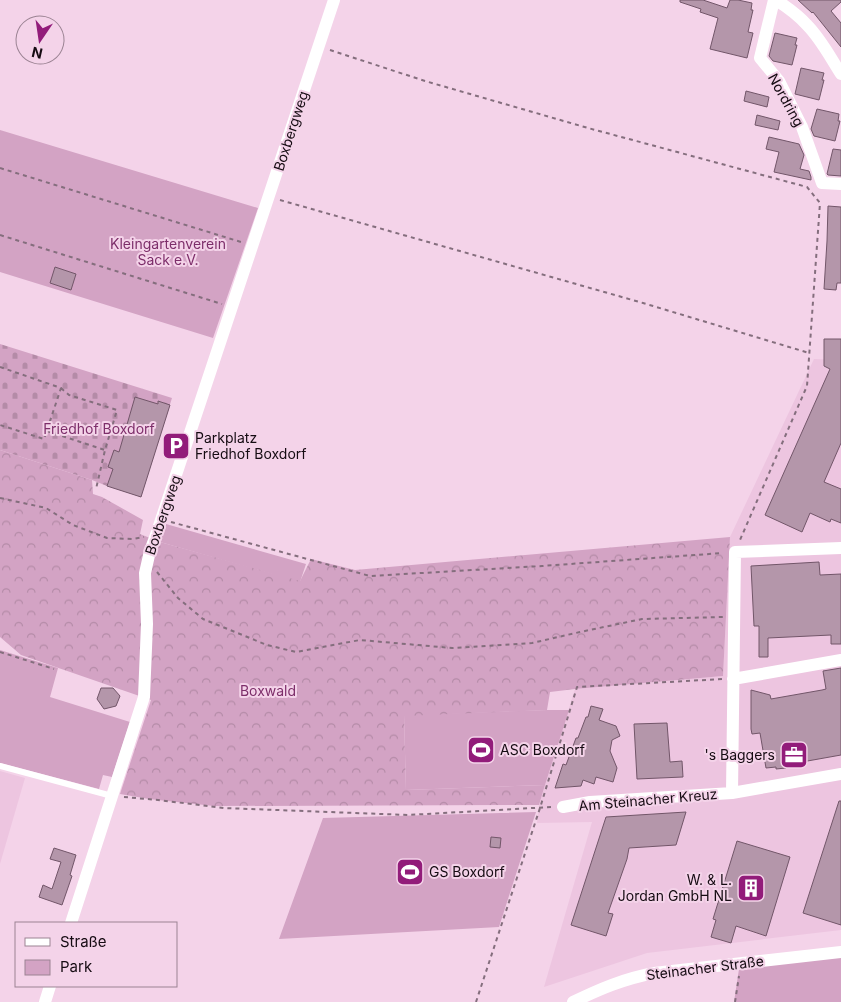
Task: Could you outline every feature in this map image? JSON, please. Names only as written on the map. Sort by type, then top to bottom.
[{"type":"street","name":"Boxbergweg","points":[[71,922],[144,697],[147,624],[145,573],[150,552],[334,0]]},
{"type":"street","name":"Nordring","points":[[841,74],[807,24],[775,0],[760,58],[779,81],[802,127],[822,183],[841,184]]},
{"type":"street","points":[[735,552],[841,548]]},
{"type":"street","name":"Am Steinacher Kreuz","points":[[732,793],[735,552]]},
{"type":"street","points":[[733,679],[841,660]]},
{"type":"street","name":"Am Steinacher Kreuz","points":[[563,807],[590,802],[732,793],[841,774]]},
{"type":"street","name":"Steinacher Straße","points":[[573,1002],[609,986],[654,973],[841,952]]},
{"type":"street","points":[[45,1002],[50,987]]},
{"type":"lane","points":[[0,766],[112,796]]},
{"type":"path","points":[[161,520],[370,576],[735,552],[807,386],[820,203],[807,187],[588,128],[425,81],[319,46]]},
{"type":"path","points":[[0,168],[233,240]]},
{"type":"path","points":[[269,196],[643,303],[809,353]]},
{"type":"path","points":[[0,235],[225,304]]},
{"type":"path","points":[[0,367],[61,388],[69,395],[117,410],[96,489]]},
{"type":"path","points":[[0,425],[44,439],[61,388]]},
{"type":"path","points":[[46,431],[105,450]]},
{"type":"path","points":[[0,498],[46,508],[73,525],[107,538],[132,539],[157,534]]},
{"type":"path","points":[[155,570],[178,598],[203,619],[267,645],[296,652],[360,640],[452,648],[532,643],[642,619],[734,617]]},
{"type":"path","points":[[0,652],[54,669]]},
{"type":"path","points":[[476,1002],[540,808],[577,687],[733,679]]},
{"type":"path","points":[[112,796],[224,808],[408,814],[540,808]]},
{"type":"path","points":[[734,964],[739,978],[736,1002]]},
{"type":"shaded area","points":[[814,359],[841,360],[841,930],[647,953],[544,987],[592,822],[537,823],[539,805],[575,689],[723,676],[730,537]]},
{"type":"shaded area","points":[[0,771],[25,778],[0,864]]},
{"type":"green space","name":"Kleingartenverein Sack e.V.","points":[[0,130],[258,208],[213,338],[0,272]]},
{"type":"green space","name":"Friedhof Boxdorf","points":[[0,344],[172,398],[141,497],[0,450]]},
{"type":"green space","name":"Boxwald","points":[[0,450],[92,480],[93,494],[143,520],[140,534],[160,542],[300,581],[311,559],[355,570],[730,537],[723,676],[550,692],[547,710],[404,716],[406,790],[545,785],[539,805],[214,806],[120,794],[151,700],[21,655],[0,637]]},
{"type":"green space","points":[[166,524],[306,564],[300,582],[160,542]]},
{"type":"green space","points":[[0,650],[58,668],[50,697],[130,722],[112,777],[103,775],[99,789],[0,763]]},
{"type":"green space","name":"ASC Boxdorf","points":[[569,710],[545,785],[406,790],[404,715]]},
{"type":"green space","name":"GS Boxdorf","points":[[536,812],[499,927],[279,939],[323,818]]},
{"type":"green space","points":[[841,957],[841,1002],[734,1002],[739,969]]},
{"type":"building","points":[[680,0],[703,0],[727,8],[730,0],[752,3],[751,10],[753,10],[748,32],[753,33],[747,58],[710,49],[718,18],[700,12],[701,9],[680,2]]},
{"type":"building","points":[[798,0],[841,0],[831,11],[841,23],[841,47],[813,12]]},
{"type":"building","points":[[775,33],[797,38],[792,65],[773,61],[769,56]]},
{"type":"building","points":[[801,68],[824,73],[819,100],[795,94]]},
{"type":"building","points":[[746,91],[769,97],[767,107],[744,101]]},
{"type":"building","points":[[817,109],[839,114],[838,121],[840,121],[835,141],[814,136],[811,129]]},
{"type":"building","points":[[757,115],[780,121],[778,130],[755,125]]},
{"type":"building","points":[[769,137],[799,144],[804,155],[800,169],[809,171],[811,180],[774,172],[779,152],[766,149]]},
{"type":"building","points":[[833,149],[841,150],[841,176],[827,174]]},
{"type":"building","points":[[828,206],[841,207],[841,283],[837,283],[836,290],[824,289]]},
{"type":"building","points":[[55,267],[76,274],[71,290],[50,283]]},
{"type":"building","points":[[824,339],[841,339],[841,443],[824,482],[841,489],[841,523],[831,519],[830,522],[810,513],[802,532],[765,515],[830,369],[824,366]]},
{"type":"building","points":[[135,397],[158,404],[158,401],[170,405],[141,497],[107,486],[113,469],[108,467],[114,450],[119,452]]},
{"type":"building","points":[[819,562],[820,575],[841,574],[841,644],[831,644],[831,635],[768,638],[768,657],[759,657],[759,626],[754,626],[751,566]]},
{"type":"building","points":[[841,668],[841,755],[785,765],[786,768],[766,768],[760,733],[752,734],[751,729],[751,690],[770,695],[771,699],[822,690],[826,689],[823,671]]},
{"type":"building","points":[[101,688],[113,688],[120,696],[116,706],[104,709],[97,699]]},
{"type":"building","points":[[591,706],[603,709],[599,720],[616,726],[620,736],[612,740],[610,751],[617,768],[613,782],[596,777],[594,784],[583,780],[581,786],[555,788],[563,764],[566,765],[576,738],[578,738],[586,717],[588,717]]},
{"type":"building","points":[[667,723],[670,762],[682,761],[683,777],[637,779],[634,724]]},
{"type":"building","points":[[839,801],[841,801],[841,925],[803,913]]},
{"type":"building","points":[[686,812],[676,845],[629,848],[608,913],[613,914],[606,936],[571,925],[606,817]]},
{"type":"building","points":[[491,837],[501,838],[500,848],[490,847]]},
{"type":"building","name":"W. & L. Jordan GmbH NL","points":[[737,841],[790,857],[766,936],[736,926],[731,943],[711,937],[716,920],[713,919]]},
{"type":"building","points":[[54,848],[76,855],[70,875],[72,876],[62,905],[39,897],[43,885],[52,889],[61,862],[50,859]]},
{"type":"place","name":"Parkplatz Friedhof Boxdorf","points":[[176,446]]},
{"type":"place","name":"ASC Boxdorf","points":[[481,750]]},
{"type":"place","name":"'s Baggers","points":[[794,755]]},
{"type":"place","name":"GS Boxdorf","points":[[410,872]]},
{"type":"place","name":"W. & L. Jordan GmbH NL","points":[[751,888]]}]
